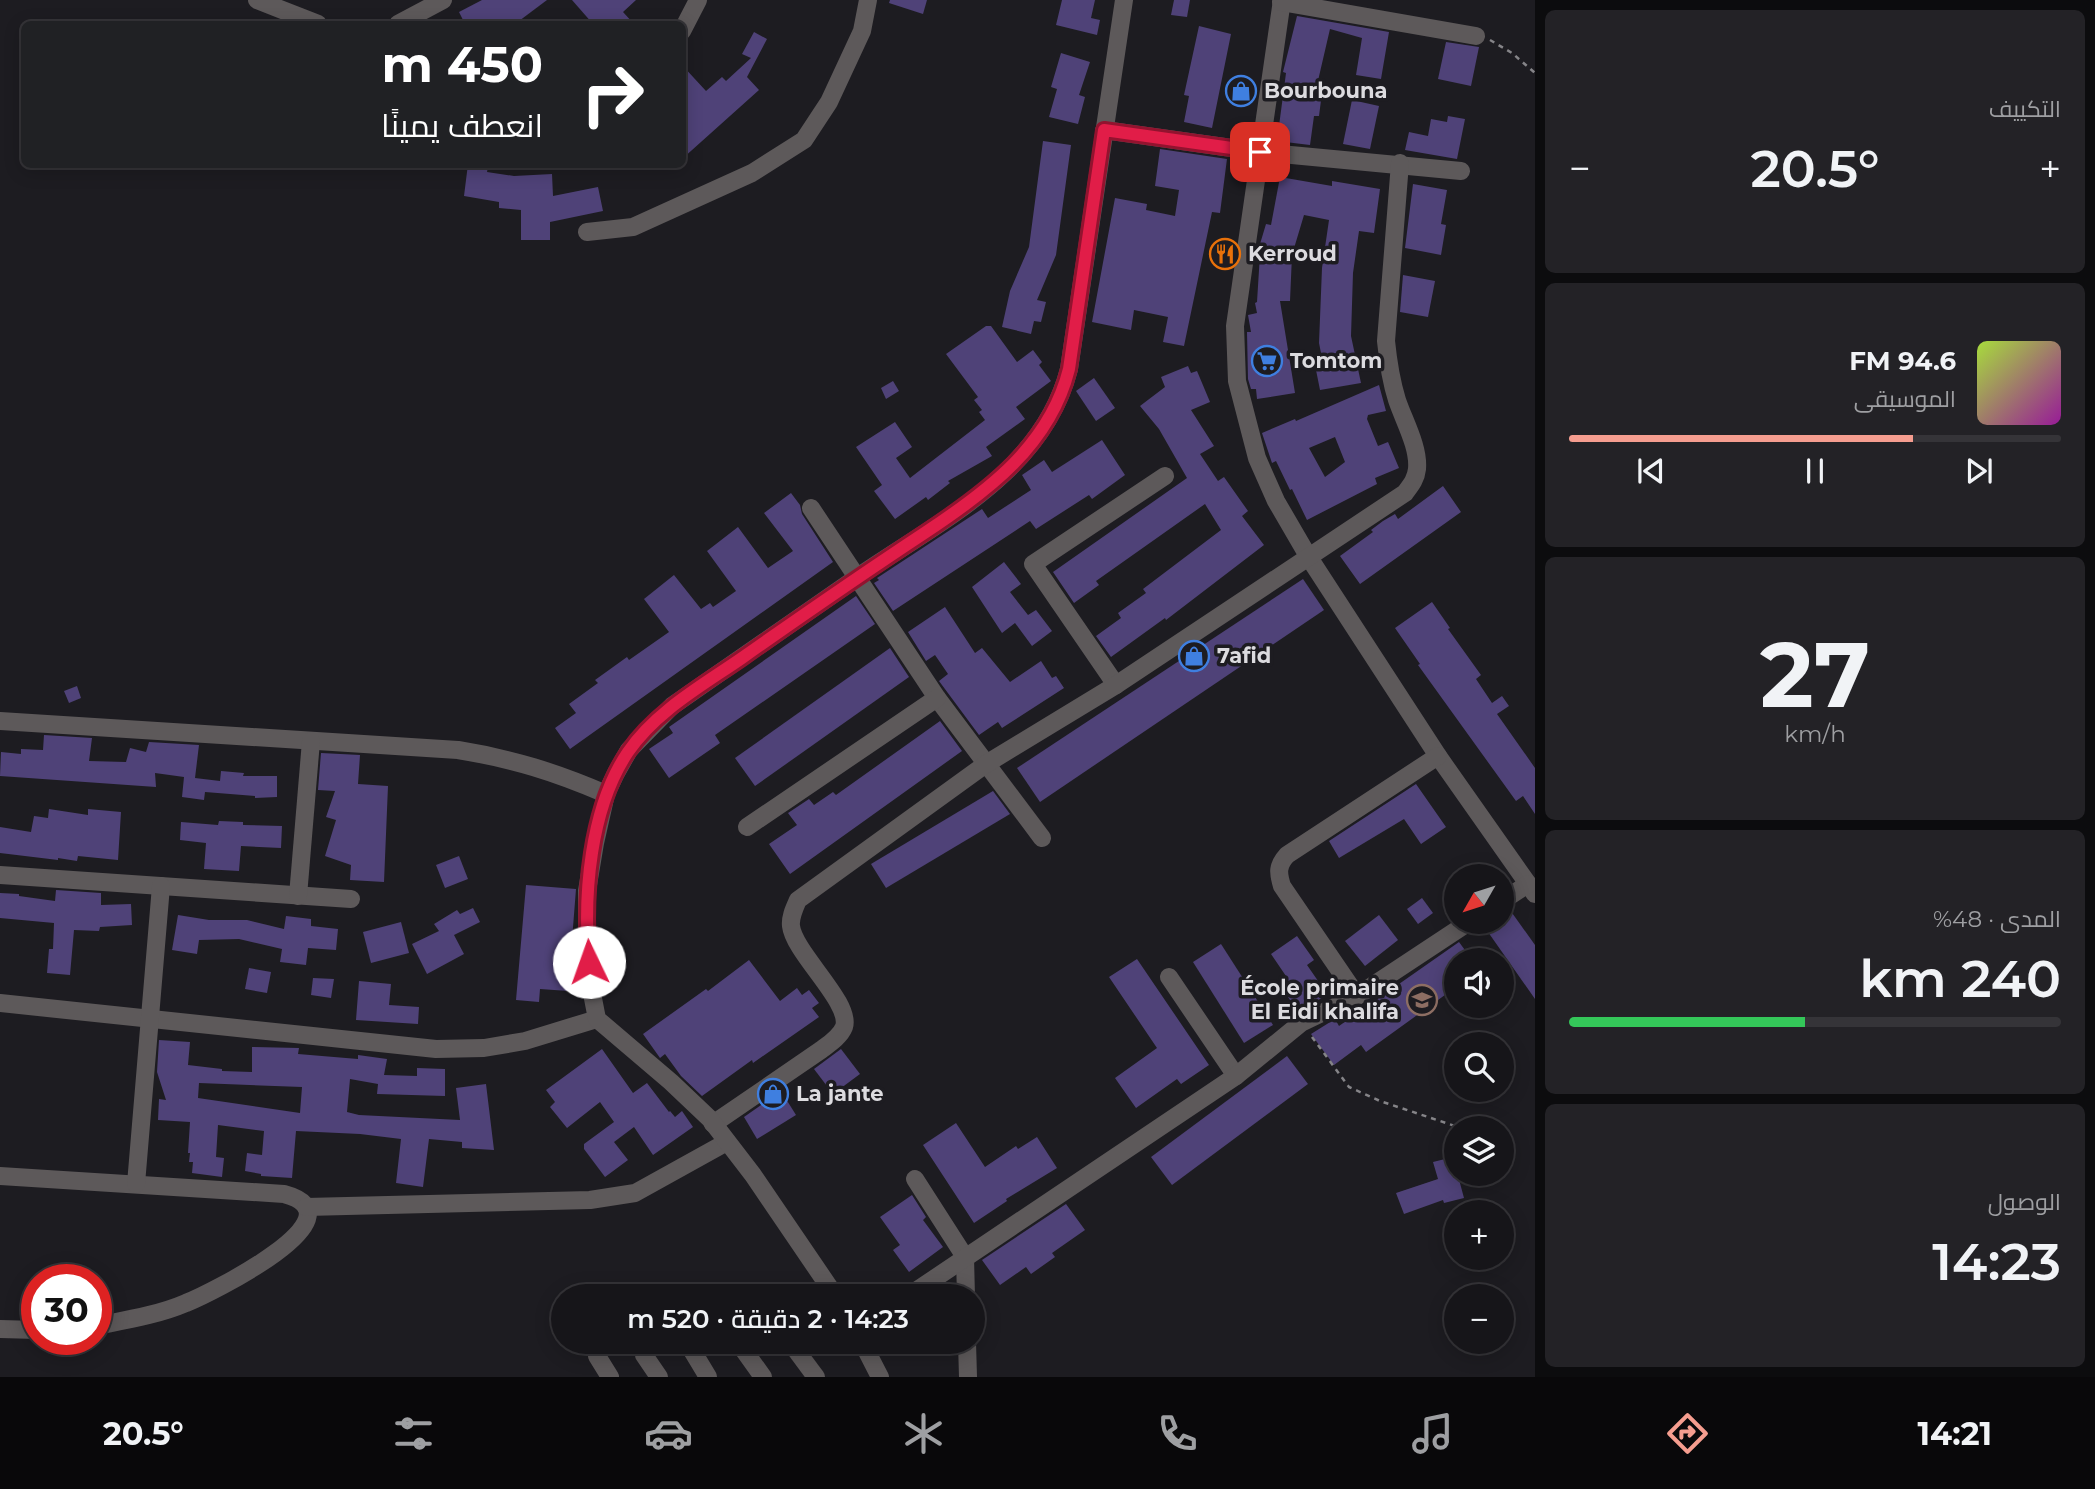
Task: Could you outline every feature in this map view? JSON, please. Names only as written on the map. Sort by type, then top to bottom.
[{"type":"street","points":[[257,0],[310,21]]},
{"type":"street","points":[[404,21],[443,0]]},
{"type":"street","points":[[686,23],[698,0]]},
{"type":"street","points":[[587,232],[633,227],[752,173],[804,141],[829,102],[862,31],[868,0]]},
{"type":"street","points":[[827,1284],[754,1175],[713,1124],[671,1082],[597,1019],[590,983],[587,941],[587,891],[595,843],[607,794],[629,750],[672,706],[857,577],[971,502],[1034,443],[1063,393],[1069,369],[1124,0]]},
{"type":"street","points":[[1476,36],[1282,1],[1236,327],[1237,381],[1257,458],[1276,501],[1308,556],[1438,756],[1531,889],[1514,896]]},
{"type":"street","points":[[1104,130],[1260,152],[1400,163],[1461,171]]},
{"type":"street","points":[[713,1124],[836,1039],[845,1026],[843,1011],[798,944],[791,928],[792,912],[798,900],[986,764],[1116,685],[1405,493],[1414,482],[1416,455],[1396,397],[1386,341],[1400,163]]},
{"type":"street","points":[[1116,685],[1033,564],[1165,476]]},
{"type":"street","points":[[811,508],[937,698],[1042,838]]},
{"type":"street","points":[[747,827],[937,698]]},
{"type":"street","points":[[0,721],[458,750],[547,769],[607,794]]},
{"type":"street","points":[[298,895],[311,741]]},
{"type":"street","points":[[1357,996],[1282,886],[1278,874],[1280,863],[1286,855],[1438,756]]},
{"type":"street","points":[[0,875],[351,899]]},
{"type":"street","points":[[136,1184],[161,886]]},
{"type":"street","points":[[926,1284],[1236,1076],[1301,1023],[1357,996],[1451,934]]},
{"type":"street","points":[[1169,977],[1236,1076]]},
{"type":"street","points":[[0,1003],[436,1049],[484,1048],[526,1041],[597,1019]]},
{"type":"street","points":[[306,1207],[590,1200],[635,1193],[727,1142]]},
{"type":"street","points":[[0,1175],[284,1194],[297,1197],[306,1207],[308,1220],[299,1234],[279,1251],[225,1286],[183,1304],[112,1322]]},
{"type":"street","points":[[915,1179],[965,1257],[966,1284]]},
{"type":"street","points":[[0,1329],[21,1330]]},
{"type":"street","points":[[694,1354],[708,1377]]},
{"type":"street","points":[[747,1354],[763,1377]]},
{"type":"street","points":[[799,1354],[816,1377]]},
{"type":"street","points":[[868,1354],[880,1377]]},
{"type":"street","points":[[967,1354],[968,1377]]},
{"type":"street","points":[[644,1355],[659,1377]]},
{"type":"street","points":[[597,1356],[610,1377]]},
{"type":"path","points":[[1476,36],[1494,42],[1535,73]]},
{"type":"path","points":[[1301,1023],[1349,1087],[1380,1101],[1444,1122]]},
{"type":"building","points":[[482,0],[547,0],[519,21],[464,21],[459,12]]},
{"type":"building","points":[[572,0],[636,0],[623,12],[631,21],[590,21]]},
{"type":"building","points":[[890,0],[927,0],[923,14],[889,3]]},
{"type":"building","points":[[1062,0],[1095,0],[1091,18],[1100,20],[1097,35],[1056,25]]},
{"type":"building","points":[[1174,0],[1190,0],[1187,17],[1171,15]]},
{"type":"building","points":[[1297,16],[1389,32],[1381,79],[1356,75],[1362,38],[1330,29],[1317,85],[1323,85],[1319,116],[1314,116],[1310,145],[1277,141],[1286,73],[1283,72]]},
{"type":"building","points":[[1199,26],[1231,34],[1212,128],[1184,122],[1189,96],[1184,95]]},
{"type":"building","points":[[754,32],[767,39],[747,77],[759,90],[686,155],[686,69],[706,91],[722,77],[726,81],[751,58],[742,54]]},
{"type":"building","points":[[1446,42],[1479,47],[1471,86],[1438,79]]},
{"type":"building","points":[[1061,53],[1090,62],[1079,95],[1085,97],[1078,124],[1049,117],[1057,89],[1051,87]]},
{"type":"building","points":[[1352,100],[1379,106],[1370,149],[1343,144]]},
{"type":"building","points":[[1448,116],[1465,119],[1457,159],[1405,150],[1409,132],[1428,136],[1431,119],[1447,122]]},
{"type":"building","points":[[1043,141],[1071,145],[1056,255],[1037,300],[1046,302],[1041,322],[1034,321],[1031,334],[1002,327],[1010,291],[1029,247]]},
{"type":"building","points":[[1160,149],[1227,159],[1220,213],[1212,212],[1184,346],[1163,342],[1168,317],[1134,310],[1131,330],[1092,322],[1115,198],[1147,204],[1146,210],[1175,216],[1179,190],[1155,186]]},
{"type":"building","points":[[468,168],[488,168],[487,172],[514,176],[552,174],[553,196],[598,187],[603,211],[550,222],[550,240],[521,240],[521,210],[499,208],[499,202],[464,196]]},
{"type":"building","points":[[1280,177],[1332,186],[1332,181],[1380,189],[1374,233],[1359,231],[1353,273],[1351,336],[1361,383],[1320,390],[1316,370],[1324,368],[1319,343],[1322,268],[1329,220],[1304,215],[1292,255],[1290,301],[1280,301],[1295,393],[1257,399],[1256,389],[1251,389],[1248,379],[1247,332],[1251,332],[1248,315],[1257,313],[1255,303],[1260,254],[1257,254],[1266,224],[1271,225]]},
{"type":"building","points":[[1413,184],[1447,190],[1441,224],[1446,225],[1441,255],[1405,248]]},
{"type":"building","points":[[1403,275],[1435,281],[1428,317],[1400,312]]},
{"type":"building","points":[[986,326],[991,326],[1017,362],[1033,350],[1042,362],[1039,365],[1051,381],[1016,407],[1025,419],[986,447],[992,456],[948,481],[950,483],[928,500],[926,497],[895,519],[874,491],[882,485],[856,447],[895,422],[912,447],[896,458],[910,478],[985,420],[979,412],[982,410],[974,400],[978,397],[946,354]]},
{"type":"building","points":[[1188,366],[1191,373],[1197,371],[1210,402],[1191,410],[1214,446],[1200,454],[1218,481],[1224,477],[1248,511],[1242,516],[1264,545],[1166,620],[1165,618],[1111,657],[1096,636],[1121,618],[1118,613],[1146,593],[1143,589],[1221,530],[1205,504],[1096,581],[1099,585],[1074,603],[1053,572],[1187,478],[1159,429],[1140,406],[1165,387],[1161,377]]},
{"type":"building","points":[[1094,378],[1115,408],[1096,421],[1076,391]]},
{"type":"building","points":[[893,381],[899,391],[886,399],[881,388]]},
{"type":"building","points":[[1379,385],[1386,411],[1368,415],[1367,419],[1378,446],[1388,442],[1399,468],[1375,478],[1377,484],[1307,520],[1276,461],[1272,463],[1262,433],[1295,419],[1296,421]],"holes":[[[1335,437],[1345,462],[1325,477],[1309,448]]]},
{"type":"building","points":[[1102,440],[1125,475],[1092,499],[1089,495],[1036,529],[1030,521],[893,611],[874,583],[879,580],[877,578],[982,509],[988,518],[1031,490],[1022,475],[1044,460],[1052,472]]},
{"type":"building","points":[[1443,486],[1461,512],[1360,584],[1340,556],[1373,532],[1371,530],[1383,521],[1395,514],[1398,519]]},
{"type":"building","points":[[791,493],[833,562],[570,749],[555,728],[576,713],[569,704],[598,683],[595,680],[669,632],[644,599],[674,575],[701,609],[710,603],[713,607],[736,591],[707,551],[738,527],[768,568],[793,551],[764,513]]},
{"type":"building","points":[[1004,562],[1021,584],[1010,592],[1028,615],[1036,610],[1052,631],[1032,646],[1015,623],[1002,633],[972,587]]},
{"type":"building","points":[[1303,579],[1324,610],[1040,802],[1017,768]]},
{"type":"building","points":[[856,596],[875,624],[715,735],[720,743],[669,778],[649,749],[673,733],[669,727]]},
{"type":"building","points":[[1432,602],[1481,675],[1476,679],[1492,703],[1502,696],[1509,706],[1497,714],[1535,768],[1535,814],[1523,796],[1516,801],[1418,665],[1420,664],[1395,628]]},
{"type":"building","points":[[945,607],[975,653],[982,648],[1010,682],[1041,661],[1052,678],[1056,676],[1064,688],[1002,728],[998,722],[979,735],[939,681],[948,674],[935,655],[926,661],[908,632]]},
{"type":"building","points":[[890,648],[909,677],[755,786],[735,758]]},
{"type":"building","points":[[77,686],[81,698],[69,703],[64,691]]},
{"type":"building","points":[[940,721],[962,751],[790,874],[769,844],[797,825],[788,813],[809,799],[814,805],[833,792],[836,795]]},
{"type":"building","points":[[44,735],[92,738],[89,761],[126,762],[130,748],[146,752],[149,742],[199,745],[195,778],[220,781],[221,771],[244,773],[243,776],[277,776],[277,797],[255,798],[205,792],[204,800],[182,797],[184,777],[155,773],[156,787],[0,776],[1,752],[21,754],[21,749],[43,750]]},
{"type":"building","points":[[321,753],[360,755],[358,784],[388,786],[384,882],[350,880],[351,865],[325,856],[336,820],[326,817],[335,791],[318,790]]},
{"type":"building","points":[[1416,784],[1446,827],[1421,844],[1404,819],[1339,858],[1329,841]]},
{"type":"building","points":[[993,791],[1010,814],[886,888],[871,864]]},
{"type":"building","points":[[49,809],[88,815],[88,809],[121,812],[118,860],[78,856],[77,861],[58,860],[0,853],[0,827],[31,832],[34,816],[48,818]]},
{"type":"building","points":[[219,821],[282,826],[281,848],[241,846],[239,871],[204,869],[206,843],[180,840],[181,822],[218,825]]},
{"type":"building","points":[[459,856],[468,879],[445,888],[436,865]]},
{"type":"building","points":[[526,885],[576,889],[568,991],[540,989],[539,1002],[516,1000]]},
{"type":"building","points":[[56,890],[101,893],[101,905],[131,904],[132,925],[100,927],[99,931],[74,930],[70,975],[47,973],[49,949],[53,949],[54,923],[0,918],[0,893],[55,901]]},
{"type":"building","points":[[1422,898],[1433,913],[1418,924],[1407,909]]},
{"type":"building","points":[[473,908],[480,922],[454,935],[464,954],[427,974],[412,944],[439,931],[434,924],[457,910],[460,914]]},
{"type":"building","points":[[178,915],[209,920],[247,920],[284,929],[286,916],[311,919],[311,926],[338,929],[336,950],[308,948],[306,965],[280,962],[282,949],[239,939],[199,940],[197,954],[172,950]]},
{"type":"building","points":[[1379,915],[1398,940],[1365,966],[1345,941]]},
{"type":"building","points":[[1514,916],[1535,945],[1535,999],[1514,969],[1514,948],[1499,948],[1489,934],[1514,934]]},
{"type":"building","points":[[401,922],[409,953],[371,963],[363,932]]},
{"type":"building","points":[[1297,936],[1314,960],[1307,965],[1325,991],[1325,996],[1298,1012],[1280,985],[1288,979],[1271,954]]},
{"type":"building","points":[[1459,942],[1463,948],[1450,948]]},
{"type":"building","points":[[1221,944],[1273,1025],[1244,1043],[1193,962]]},
{"type":"building","points":[[1444,952],[1444,996],[1366,1052],[1361,1045],[1334,1065],[1311,1034],[1335,1019],[1339,1026]]},
{"type":"building","points":[[1137,959],[1209,1065],[1181,1084],[1177,1079],[1136,1108],[1115,1078],[1157,1048],[1109,977]]},
{"type":"building","points":[[749,960],[780,1001],[797,988],[802,995],[809,990],[819,1003],[812,1008],[819,1017],[702,1096],[681,1076],[665,1054],[660,1058],[643,1034]]},
{"type":"building","points":[[249,968],[271,972],[267,993],[245,989]]},
{"type":"building","points":[[313,978],[334,979],[331,998],[311,995]]},
{"type":"building","points":[[359,981],[391,984],[389,1005],[419,1007],[418,1024],[356,1020]]},
{"type":"building","points":[[159,1040],[190,1042],[188,1065],[222,1071],[252,1072],[252,1047],[299,1048],[298,1054],[358,1059],[358,1055],[387,1059],[384,1075],[417,1076],[417,1068],[445,1069],[445,1096],[377,1094],[378,1084],[350,1079],[347,1112],[359,1115],[460,1120],[456,1088],[486,1084],[494,1150],[462,1148],[462,1142],[429,1139],[423,1187],[396,1183],[401,1139],[296,1131],[292,1178],[261,1176],[245,1171],[247,1153],[262,1155],[264,1131],[218,1125],[216,1157],[224,1158],[222,1177],[192,1173],[193,1162],[189,1162],[188,1153],[190,1122],[158,1120],[159,1099],[166,1100],[157,1072]],"holes":[[[199,1083],[302,1087],[300,1113],[198,1098]]]},
{"type":"building","points":[[602,1049],[633,1093],[647,1083],[669,1112],[675,1117],[682,1111],[693,1127],[653,1155],[634,1127],[614,1142],[628,1160],[605,1177],[584,1149],[584,1144],[614,1122],[600,1102],[567,1128],[550,1107],[555,1102],[546,1090]]},
{"type":"building","points":[[841,1049],[860,1074],[833,1094],[814,1069]]},
{"type":"building","points":[[1287,1056],[1308,1084],[1172,1185],[1151,1157]]},
{"type":"building","points":[[781,1091],[796,1115],[757,1139],[744,1117]]},
{"type":"building","points":[[956,1123],[985,1167],[1016,1146],[1018,1149],[1037,1137],[1057,1168],[1006,1199],[1007,1201],[974,1223],[923,1145]]},
{"type":"building","points":[[1444,1159],[1444,1186],[1461,1186],[1464,1198],[1444,1200],[1444,1203],[1443,1200],[1404,1214],[1396,1193],[1438,1179],[1433,1162]]},
{"type":"building","points":[[912,1195],[926,1217],[923,1220],[943,1247],[909,1272],[893,1250],[900,1245],[880,1217]]},
{"type":"building","points":[[1066,1204],[1085,1230],[1052,1253],[1055,1257],[1031,1274],[1026,1267],[1000,1285],[982,1260]]},
{"type":"place","name":"Bourbouna","points":[[1241,91]]},
{"type":"place","name":"Kerroud","points":[[1225,254]]},
{"type":"place","name":"Tomtom","points":[[1267,361]]},
{"type":"place","name":"7afid","points":[[1194,656]]},
{"type":"place","name":"École primaire El Eidi khalifa","points":[[1422,1000]]},
{"type":"place","name":"La jante","points":[[773,1094]]},
{"type":"route","points":[[589,962],[587,891],[595,843],[607,794],[629,750],[672,706],[857,577],[971,502],[1034,443],[1063,393],[1069,369],[1104,130],[1260,152]]}]
